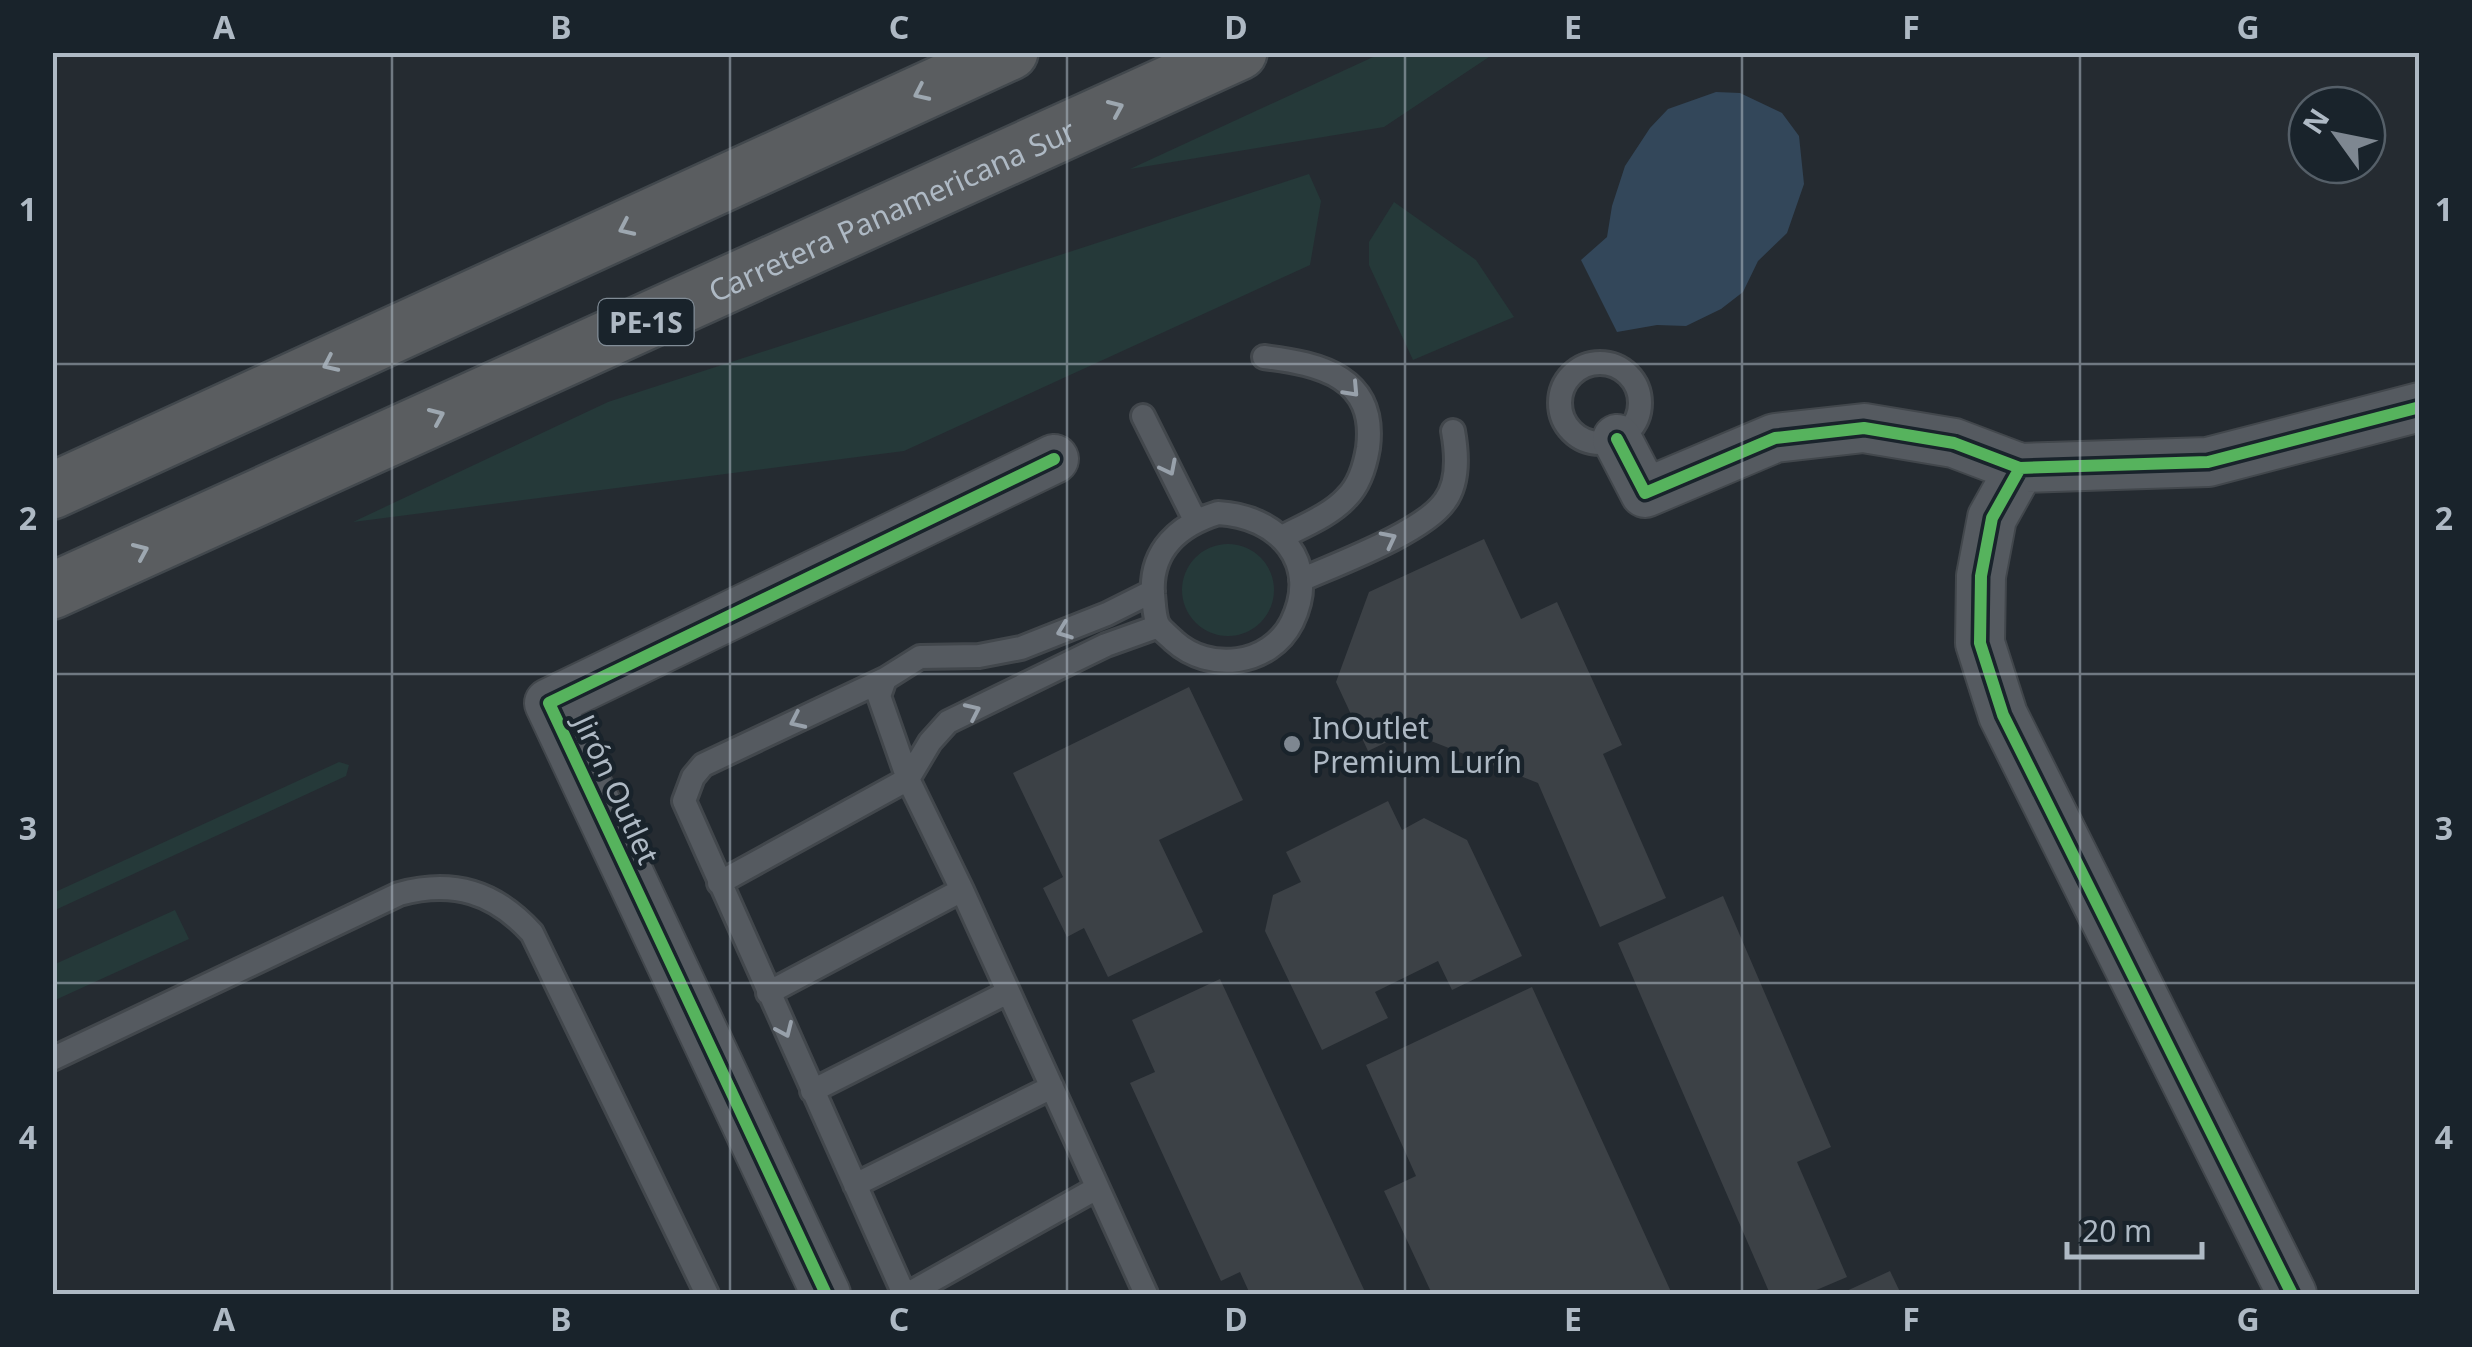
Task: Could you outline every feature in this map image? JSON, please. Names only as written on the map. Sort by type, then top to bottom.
[{"type":"highway","points":[[52,491],[1010,52]]},
{"type":"highway","name":"Carretera Panamericana Sur","points":[[52,591],[1239,52]]},
{"type":"street","points":[[1617,439],[1645,494],[1774,438],[1864,428],[1954,443],[2020,468],[2208,462],[2420,407]]},
{"type":"street","name":"Jirón Outlet","points":[[826,1294],[549,704],[1054,459]]},
{"type":"street","points":[[2020,468],[1992,518],[1981,576],[1980,643],[2003,715],[2292,1294]]},
{"type":"lane","points":[[1264,357],[1305,362],[1338,376],[1362,397],[1370,424],[1359,480],[1346,498],[1282,537]]},
{"type":"lane","points":[[1143,416],[1194,520]]},
{"type":"lane","points":[[1301,580],[1426,520],[1447,499],[1457,451],[1454,432]]},
{"type":"lane","points":[[1218,513],[1241,514],[1263,522],[1282,537],[1301,580],[1299,604],[1290,626],[1274,644],[1255,656],[1230,662],[1204,658],[1182,647],[1158,626],[1152,580],[1159,556],[1174,534],[1194,520],[1218,513]]},
{"type":"lane","points":[[1097,1188],[906,1294],[684,801],[692,777],[703,765],[885,679],[920,657],[978,656],[1021,648],[1153,591]]},
{"type":"lane","points":[[718,883],[908,779],[930,742],[948,722],[1106,646],[1158,626]]},
{"type":"lane","points":[[885,679],[879,696],[908,779],[1052,1087],[1142,1293]]},
{"type":"lane","points":[[52,1059],[399,894],[424,887],[451,886],[476,892],[508,909],[532,934],[707,1294]]},
{"type":"lane","points":[[768,993],[962,890]]},
{"type":"lane","points":[[812,1091],[1008,992]]},
{"type":"lane","points":[[855,1185],[1052,1087]]},
{"type":"green space","points":[[1384,52],[1495,53],[1384,127],[1130,169]]},
{"type":"green space","points":[[1309,174],[1321,201],[1310,265],[904,451],[353,522],[608,402]]},
{"type":"green space","points":[[1394,202],[1476,260],[1514,317],[1413,360],[1369,265],[1369,242]]},
{"type":"green space","points":[[1228,544],[1246,547],[1261,557],[1271,572],[1271,608],[1261,623],[1246,633],[1228,636],[1210,633],[1195,623],[1185,608],[1182,590],[1185,572],[1195,557],[1210,547]]},
{"type":"green space","points":[[339,762],[349,765],[346,776],[53,911],[53,893]]},
{"type":"green space","points":[[175,910],[189,939],[53,1001],[53,965]]},
{"type":"water","points":[[1716,92],[1740,93],[1782,113],[1799,136],[1804,184],[1787,233],[1758,261],[1743,292],[1721,309],[1686,326],[1657,325],[1617,332],[1581,260],[1607,237],[1625,166],[1650,128],[1668,109]]},
{"type":"building","points":[[1484,539],[1521,619],[1557,602],[1622,745],[1603,754],[1666,898],[1600,927],[1538,783],[1408,732],[1368,751],[1336,682],[1369,592]]},
{"type":"building","points":[[1189,687],[1243,800],[1159,840],[1203,932],[1108,977],[1084,928],[1067,937],[1043,888],[1063,877],[1013,773]]},
{"type":"building","points":[[1388,801],[1402,830],[1424,818],[1467,840],[1522,956],[1452,990],[1438,961],[1375,992],[1388,1018],[1322,1050],[1265,931],[1273,895],[1301,882],[1286,852]]},
{"type":"building","points":[[1723,896],[1831,1147],[1797,1162],[1847,1277],[1807,1294],[1770,1294],[1618,943]]},
{"type":"building","points":[[1220,979],[1366,1294],[1250,1294],[1240,1272],[1221,1281],[1130,1083],[1155,1072],[1132,1020]]},
{"type":"building","points":[[1532,987],[1672,1294],[1432,1294],[1384,1191],[1416,1176],[1366,1065]]},
{"type":"building","points":[[1890,1271],[1901,1294],[1840,1294]]},
{"type":"cycle path","points":[[1617,439],[1645,493],[1775,438],[1864,428],[1954,443],[2020,468],[2208,462],[2420,407]]},
{"type":"cycle path","points":[[826,1294],[549,703],[1054,459]]},
{"type":"cycle path","points":[[2020,468],[1992,518],[1981,576],[1980,643],[2003,715],[2292,1294]]},
{"type":"place","name":"InOutlet Premium Lurín","points":[[1292,744]]}]
